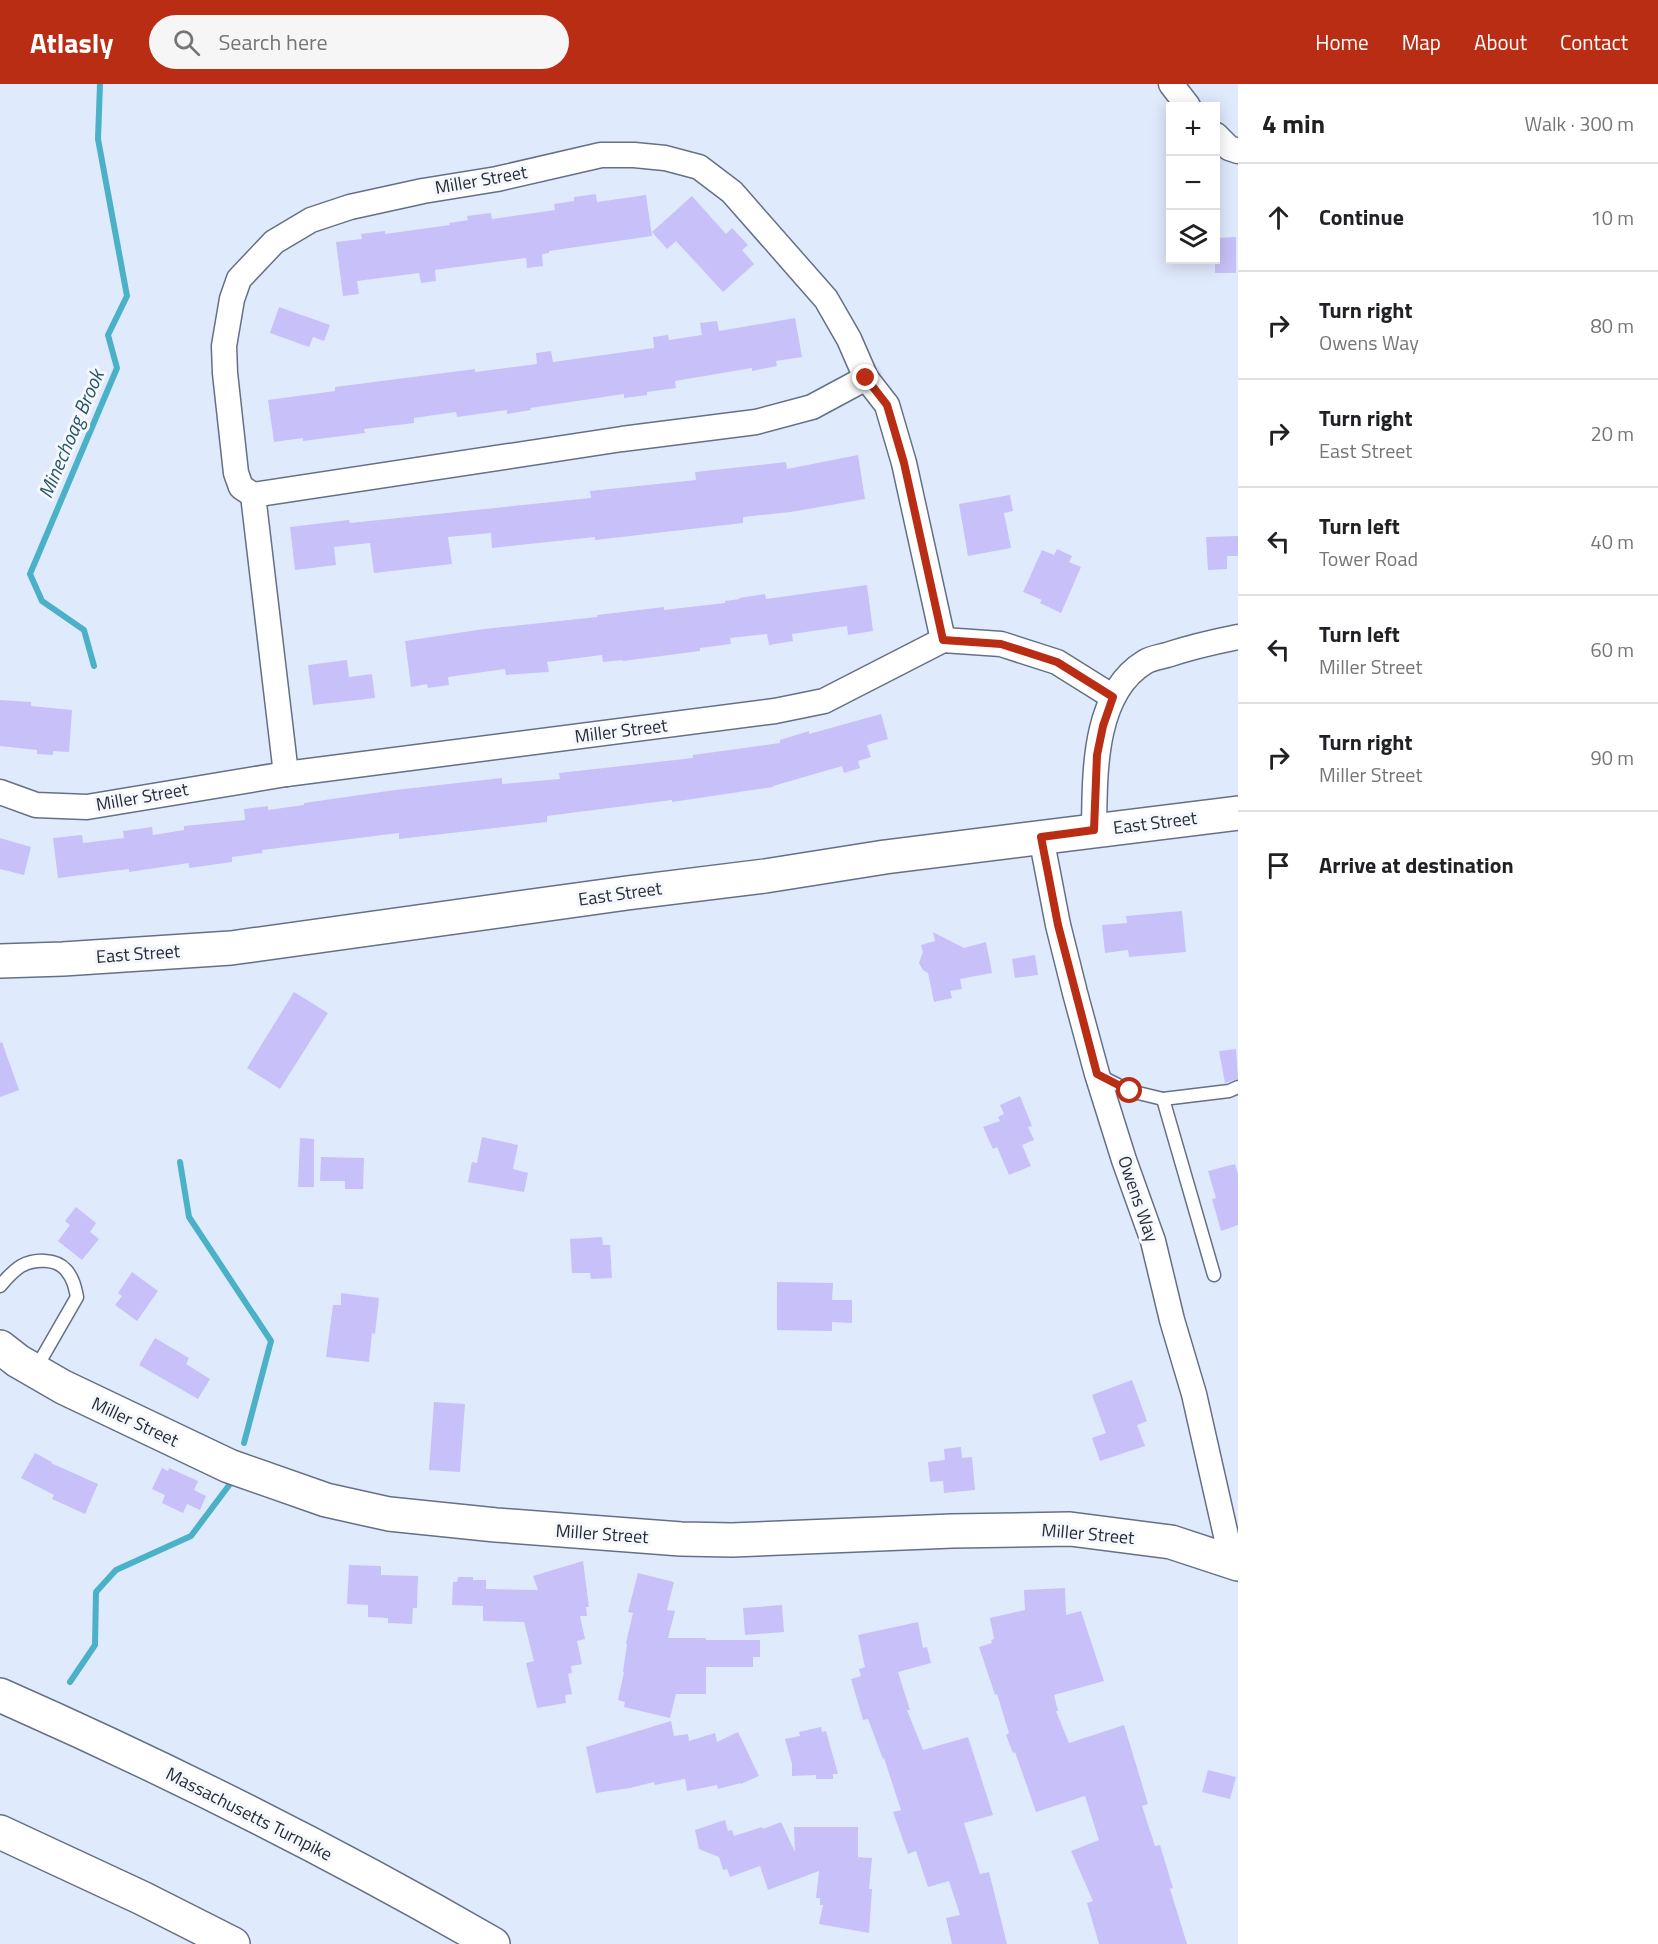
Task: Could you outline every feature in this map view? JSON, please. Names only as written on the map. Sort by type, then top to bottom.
[{"type":"main road","name":"East Street","points":[[0,961],[231,948],[1041,837],[1238,813]]},
{"type":"main road","name":"Miller Street","points":[[0,1347],[63,1387],[229,1466],[326,1500],[389,1514],[496,1525],[681,1539],[732,1540],[952,1530],[1071,1529],[1171,1542],[1235,1563]]},
{"type":"main road","name":"Massachusetts Turnpike","points":[[0,1695],[157,1767],[414,1899],[493,1944]]},
{"type":"main road","points":[[0,1832],[142,1898],[232,1944]]},
{"type":"street","points":[[1171,84],[1185,102]]},
{"type":"street","points":[[1220,140],[1229,148],[1238,151]]},
{"type":"street","name":"Miller Street","points":[[0,792],[36,805],[87,807],[286,774],[775,711],[824,701],[943,640],[904,463],[887,405],[866,378],[849,339],[826,299],[732,192],[699,168],[665,158],[601,155],[497,179],[423,191],[350,207],[310,220],[274,242],[239,279],[232,299],[225,346],[225,373],[236,474],[241,487],[253,495]]},
{"type":"street","points":[[286,774],[253,495],[622,439],[756,422],[812,407],[866,378]]},
{"type":"street","points":[[1094,830],[1097,755],[1103,726],[1113,697],[1130,675],[1146,661],[1200,644],[1238,638]]},
{"type":"street","points":[[943,640],[1001,644],[1057,662],[1113,697]]},
{"type":"street","name":"Owens Way","points":[[1041,837],[1058,925],[1097,1074],[1153,1241],[1172,1320],[1194,1394],[1235,1563]]},
{"type":"lane","points":[[1097,1074],[1130,1091],[1163,1099],[1230,1091],[1238,1087]]},
{"type":"lane","points":[[1163,1099],[1214,1275]]},
{"type":"lane","points":[[0,1286],[19,1268],[32,1261],[46,1261],[65,1268],[74,1283],[77,1297],[35,1371]]},
{"type":"building","points":[[596,194],[597,202],[646,195],[652,236],[549,251],[549,253],[542,254],[543,266],[527,268],[526,258],[435,270],[436,281],[421,283],[419,273],[357,281],[359,294],[343,296],[336,242],[362,239],[361,234],[385,231],[385,234],[450,225],[449,223],[468,220],[467,216],[491,213],[492,219],[555,210],[554,204],[574,201],[574,197]]},
{"type":"building","points":[[692,196],[726,234],[732,228],[748,245],[742,250],[754,264],[723,292],[676,241],[667,249],[652,232]]},
{"type":"building","points":[[1236,237],[1236,273],[1215,273],[1215,264],[1220,264],[1220,238]]},
{"type":"building","points":[[279,307],[330,325],[324,341],[313,337],[309,347],[270,333]]},
{"type":"building","points":[[795,318],[802,357],[776,361],[777,366],[675,381],[676,388],[647,392],[647,395],[624,398],[624,394],[530,408],[531,410],[507,414],[507,410],[457,417],[456,412],[414,418],[414,423],[364,429],[365,433],[303,441],[303,438],[274,442],[268,400],[335,391],[335,387],[475,369],[475,372],[537,364],[536,353],[551,351],[553,362],[654,348],[653,337],[668,335],[669,340],[702,335],[700,323],[717,321],[719,331]]},
{"type":"building","points":[[858,455],[865,499],[791,512],[743,517],[743,523],[595,540],[595,537],[492,548],[491,533],[448,537],[452,564],[374,573],[370,543],[334,547],[336,565],[295,570],[290,527],[591,498],[590,491],[696,480],[695,472],[786,462],[787,469]]},
{"type":"building","points":[[1010,495],[1013,511],[1004,513],[1011,548],[968,556],[959,504]]},
{"type":"building","points":[[1238,536],[1238,556],[1227,556],[1227,569],[1208,570],[1206,537]]},
{"type":"building","points":[[1057,549],[1072,556],[1069,562],[1081,567],[1061,613],[1040,603],[1042,600],[1023,592],[1042,550],[1054,555]]},
{"type":"building","points":[[867,585],[873,631],[848,635],[847,626],[792,634],[793,641],[769,645],[767,634],[730,638],[731,644],[700,648],[700,651],[603,662],[602,655],[547,662],[549,672],[506,675],[505,669],[448,677],[449,685],[428,688],[427,684],[411,687],[405,641],[664,607],[664,610],[725,603],[725,601],[765,594],[766,599]]},
{"type":"building","points":[[347,660],[349,677],[372,674],[375,698],[313,705],[308,665]]},
{"type":"building","points":[[0,700],[31,702],[31,706],[72,710],[69,752],[53,751],[53,755],[37,754],[37,750],[0,746]]},
{"type":"building","points":[[881,714],[888,739],[867,745],[871,757],[858,761],[860,768],[844,773],[842,766],[773,787],[672,802],[672,800],[547,816],[547,822],[399,839],[399,833],[262,850],[262,853],[232,857],[232,862],[189,868],[189,863],[129,872],[129,869],[58,878],[53,838],[82,835],[83,843],[124,838],[123,831],[152,827],[153,835],[184,830],[184,826],[245,820],[244,809],[268,806],[268,810],[395,790],[502,778],[502,784],[560,779],[559,773],[693,758],[693,755],[780,743],[780,740],[809,731],[809,734]]},
{"type":"building","points":[[0,838],[31,847],[24,875],[0,869]]},
{"type":"building","points":[[1182,911],[1186,952],[1129,957],[1128,950],[1105,953],[1102,925],[1127,923],[1126,916]]},
{"type":"building","points":[[933,932],[964,948],[986,942],[992,973],[960,979],[962,989],[950,991],[952,998],[934,1002],[928,973],[919,963],[923,952],[921,945],[935,941]]},
{"type":"building","points":[[1035,955],[1038,975],[1015,978],[1012,959]]},
{"type":"building","points":[[294,992],[328,1013],[280,1089],[247,1068]]},
{"type":"building","points":[[2,1042],[19,1090],[0,1097],[0,1043]]},
{"type":"building","points":[[1236,1049],[1238,1079],[1225,1083],[1219,1051]]},
{"type":"building","points":[[1020,1096],[1032,1126],[1028,1127],[1034,1140],[1022,1145],[1031,1166],[1009,1175],[997,1147],[993,1149],[983,1127],[1000,1121],[998,1117],[1004,1114],[1000,1105]]},
{"type":"building","points":[[482,1137],[518,1145],[513,1169],[528,1173],[524,1192],[468,1182],[472,1162],[477,1163]]},
{"type":"building","points":[[300,1138],[314,1139],[314,1187],[298,1187]]},
{"type":"building","points":[[321,1157],[364,1158],[363,1189],[345,1189],[345,1181],[320,1181]]},
{"type":"building","points":[[1235,1164],[1238,1174],[1238,1225],[1221,1231],[1212,1199],[1216,1198],[1208,1171]]},
{"type":"building","points":[[76,1207],[96,1223],[90,1232],[99,1239],[82,1260],[58,1241],[70,1225],[65,1221]]},
{"type":"building","points":[[602,1237],[603,1245],[610,1245],[612,1278],[591,1279],[590,1273],[572,1273],[570,1239]]},
{"type":"building","points":[[132,1272],[158,1291],[137,1321],[115,1305],[122,1296],[118,1293]]},
{"type":"building","points":[[777,1282],[833,1283],[832,1300],[852,1300],[852,1323],[832,1322],[832,1331],[777,1330]]},
{"type":"building","points":[[341,1293],[379,1298],[369,1362],[326,1357],[333,1305],[341,1305]]},
{"type":"building","points":[[155,1338],[189,1358],[186,1364],[210,1379],[198,1399],[139,1365]]},
{"type":"building","points":[[1132,1380],[1147,1421],[1137,1425],[1145,1446],[1100,1461],[1092,1438],[1106,1433],[1092,1395]]},
{"type":"building","points":[[434,1402],[465,1404],[460,1472],[429,1470]]},
{"type":"building","points":[[961,1447],[962,1458],[972,1457],[975,1490],[944,1493],[943,1481],[930,1482],[928,1462],[945,1460],[944,1449]]},
{"type":"building","points":[[35,1453],[51,1463],[98,1484],[85,1514],[52,1499],[54,1495],[21,1478]]},
{"type":"building","points":[[162,1468],[168,1471],[169,1468],[198,1481],[194,1490],[206,1496],[200,1510],[187,1504],[183,1513],[162,1503],[165,1495],[152,1489]]},
{"type":"building","points":[[583,1561],[589,1607],[586,1607],[587,1616],[580,1616],[585,1639],[577,1641],[582,1664],[571,1666],[572,1673],[568,1674],[572,1694],[565,1695],[566,1703],[537,1708],[526,1663],[534,1661],[524,1622],[483,1621],[483,1606],[452,1605],[453,1582],[457,1582],[458,1577],[473,1577],[473,1580],[486,1580],[486,1589],[538,1590],[533,1576]]},
{"type":"building","points":[[349,1565],[381,1566],[381,1575],[418,1576],[417,1608],[413,1608],[412,1624],[388,1623],[388,1618],[368,1617],[368,1605],[347,1604]]},
{"type":"building","points":[[638,1573],[674,1582],[667,1610],[675,1611],[668,1638],[760,1640],[760,1657],[753,1657],[753,1667],[706,1667],[706,1694],[676,1694],[670,1718],[624,1707],[625,1702],[618,1700],[624,1672],[626,1643],[633,1613],[628,1612]]},
{"type":"building","points":[[1065,1588],[1066,1615],[1081,1611],[1104,1681],[1054,1695],[1058,1711],[1056,1711],[1069,1743],[1124,1725],[1148,1804],[1142,1806],[1155,1846],[1160,1845],[1173,1888],[1170,1889],[1187,1944],[1099,1944],[1087,1903],[1093,1901],[1071,1851],[1099,1840],[1085,1796],[1036,1812],[1015,1752],[1013,1753],[1006,1735],[1009,1733],[979,1647],[992,1643],[991,1640],[994,1639],[990,1618],[1025,1610],[1024,1590]]},
{"type":"building","points":[[782,1605],[784,1632],[745,1635],[743,1608]]},
{"type":"building","points":[[918,1622],[923,1648],[927,1647],[931,1663],[898,1672],[910,1710],[907,1710],[923,1750],[968,1737],[993,1815],[964,1823],[980,1874],[989,1872],[1007,1944],[952,1944],[946,1918],[960,1915],[949,1881],[928,1887],[916,1851],[908,1854],[893,1812],[901,1810],[868,1719],[863,1720],[851,1679],[861,1676],[859,1669],[865,1667],[858,1635]]},
{"type":"building","points":[[671,1721],[674,1736],[688,1734],[689,1741],[715,1733],[717,1742],[738,1732],[759,1776],[741,1784],[718,1789],[717,1785],[687,1791],[685,1779],[655,1785],[654,1782],[596,1793],[586,1747]]},
{"type":"building","points":[[821,1727],[822,1732],[826,1731],[838,1774],[833,1774],[833,1779],[816,1779],[816,1775],[792,1776],[792,1764],[785,1739],[800,1736],[799,1732]]},
{"type":"building","points":[[1208,1770],[1236,1777],[1230,1799],[1202,1792]]},
{"type":"building","points":[[725,1820],[728,1831],[732,1830],[734,1836],[781,1822],[795,1852],[794,1827],[858,1827],[858,1857],[872,1858],[869,1933],[819,1924],[823,1905],[820,1905],[820,1898],[816,1898],[819,1871],[768,1890],[760,1866],[730,1877],[727,1869],[723,1870],[719,1857],[699,1849],[695,1830]]},
{"type":"waterway","name":"Minechoag Brook","points":[[94,666],[84,630],[42,601],[30,574],[117,368],[108,335],[127,296],[98,139],[100,84]]},
{"type":"waterway","name":"Minechoag Brook","points":[[180,1162],[189,1217],[271,1341],[244,1443]]},
{"type":"waterway","name":"Minechoag Brook","points":[[70,1682],[95,1645],[96,1592],[116,1570],[191,1536],[230,1484]]},
{"type":"route","points":[[866,378],[887,405],[904,463],[943,640],[1001,644],[1057,662],[1113,697],[1103,726],[1097,755],[1094,830],[1041,837],[1058,925],[1097,1074],[1130,1091]]}]
